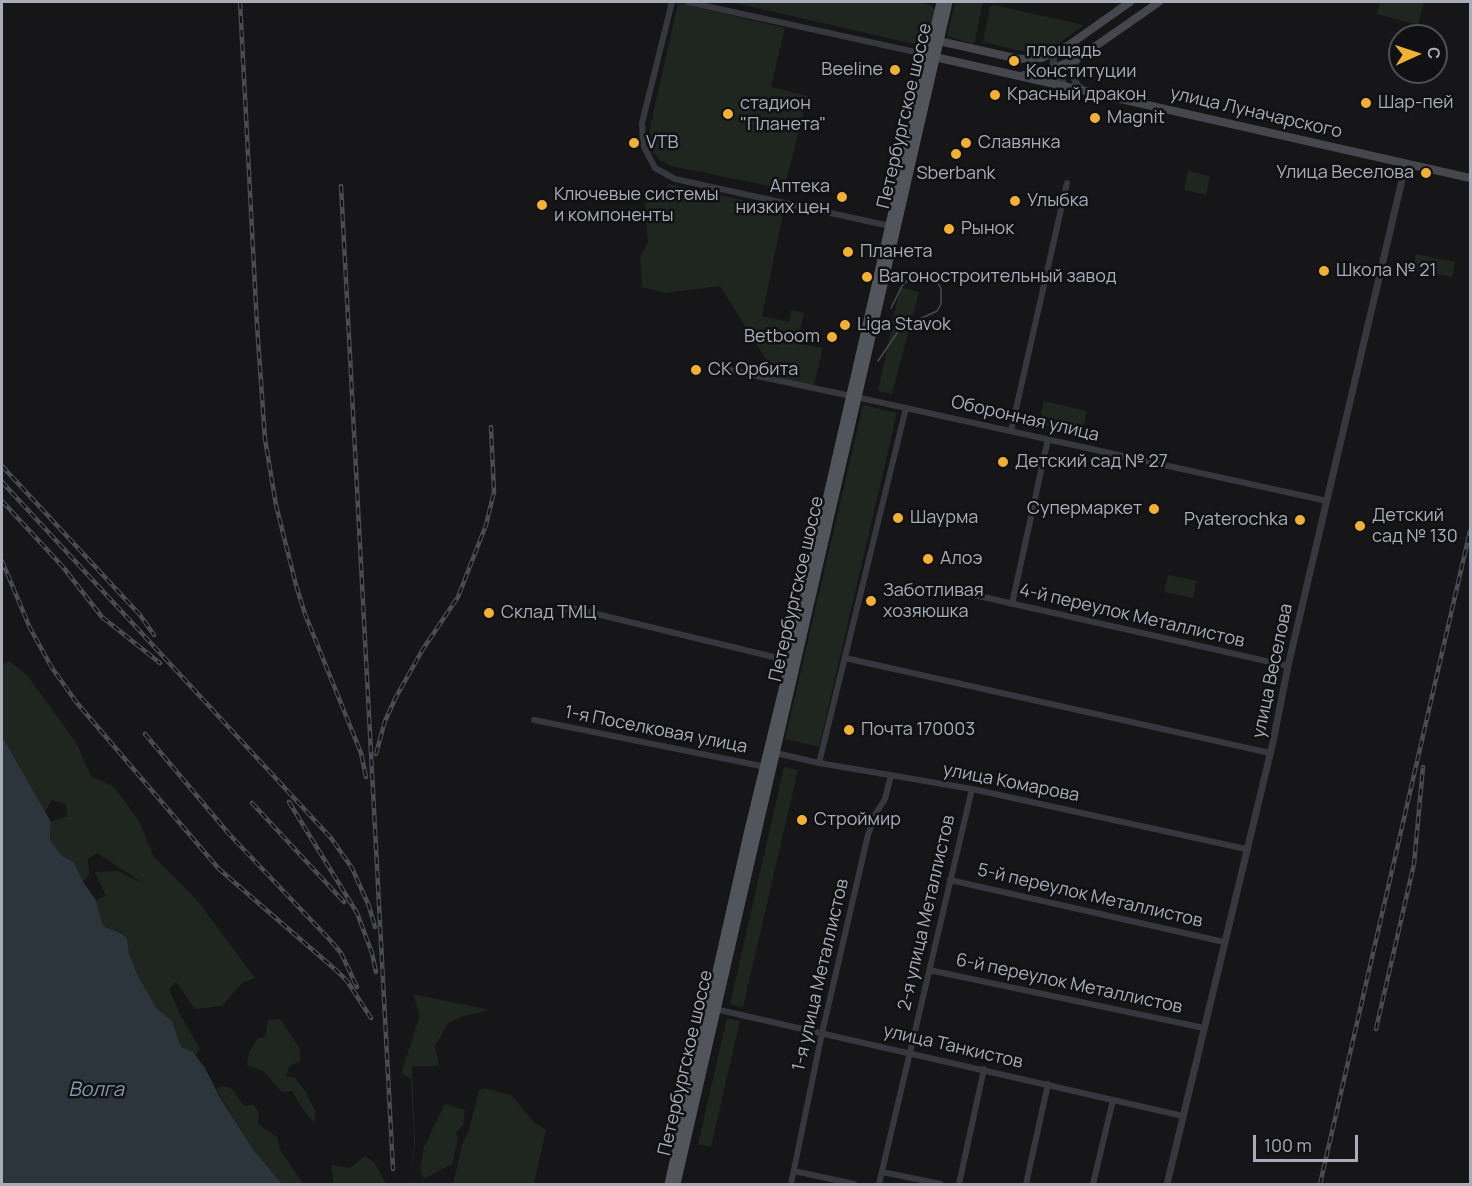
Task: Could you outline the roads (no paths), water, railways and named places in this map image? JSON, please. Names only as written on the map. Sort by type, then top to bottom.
[{"type":"main road","name":"Петербургское шоссе","points":[[669,1185],[794,661],[943,2]]},
{"type":"main road","points":[[933,50],[1025,59],[1042,58],[1069,45],[1130,2]]},
{"type":"main road","points":[[1017,76],[1054,68],[1077,59],[1159,2]]},
{"type":"main road","name":"улица Луначарского","points":[[933,50],[1017,76],[1470,178]]},
{"type":"main road","name":"Петербургское шоссе","points":[[676,1185],[768,768]]},
{"type":"street","points":[[672,2],[642,123],[643,145],[656,170],[675,179],[893,226]]},
{"type":"street","points":[[688,2],[933,50]]},
{"type":"street","points":[[1054,53],[1054,68],[1059,79],[1069,88]]},
{"type":"street","points":[[1077,59],[1073,67],[1074,77],[1084,91]]},
{"type":"street","name":"улица Веселова","points":[[1167,1185],[1270,753],[1288,666],[1406,163]]},
{"type":"street","points":[[1011,431],[1066,183]]},
{"type":"street","name":"Оборонная улица","points":[[724,369],[1327,501]]},
{"type":"street","points":[[819,763],[906,408]]},
{"type":"street","points":[[1012,604],[1048,439]]},
{"type":"street","name":"4-й переулок Металлистов","points":[[970,594],[1288,666]]},
{"type":"street","points":[[563,611],[572,608],[794,661]]},
{"type":"street","points":[[845,658],[1270,753]]},
{"type":"street","name":"1-я Поселковая улица","points":[[534,720],[768,768]]},
{"type":"street","name":"улица Комарова","points":[[772,752],[819,763],[972,789],[1246,849]]},
{"type":"street","name":"1-я улица Металлистов","points":[[791,1185],[822,1033],[868,835],[876,813],[885,799],[891,776]]},
{"type":"street","name":"2-я улица Металлистов","points":[[879,1185],[972,789]]},
{"type":"street","name":"5-й переулок Металлистов","points":[[950,880],[1224,942]]},
{"type":"street","name":"6-й переулок Металлистов","points":[[929,970],[1204,1028]]},
{"type":"street","name":"улица Танкистов","points":[[715,1009],[1183,1116]]},
{"type":"street","points":[[958,1185],[984,1070]]},
{"type":"street","points":[[1026,1185],[1048,1084]]},
{"type":"street","points":[[1093,1185],[1113,1100]]},
{"type":"street","points":[[794,1171],[854,1185]]},
{"type":"street","points":[[882,1172],[942,1185]]},
{"type":"water","name":"Волга","points":[[2,736],[51,822],[50,840],[62,856],[74,862],[83,882],[96,900],[103,926],[123,934],[127,939],[129,953],[137,974],[157,1009],[172,1021],[181,1047],[192,1051],[205,1068],[219,1096],[255,1152],[282,1184],[2,1184]]},
{"type":"tram line","points":[[878,361],[897,333],[913,322],[937,311],[941,304],[941,289],[938,283],[925,275],[910,278],[902,286],[891,308]]},
{"type":"railway","points":[[240,2],[265,439],[276,505],[296,585],[305,614],[361,753],[366,777]]},
{"type":"railway","points":[[341,186],[393,1169]]},
{"type":"railway","points":[[376,754],[385,721],[396,697],[423,649],[458,597],[486,525],[494,492],[491,427]]},
{"type":"railway","points":[[2,466],[140,615],[154,635]]},
{"type":"railway","points":[[2,482],[331,838],[352,868],[369,906],[375,927]]},
{"type":"railway","points":[[2,501],[63,567],[102,617],[160,663]]},
{"type":"railway","points":[[1320,1184],[1470,531]]},
{"type":"railway","points":[[2,561],[30,628],[52,668],[77,703],[219,869],[337,971],[347,981],[371,1018]]},
{"type":"railway","points":[[145,734],[229,834],[331,941],[341,953],[357,987]]},
{"type":"railway","points":[[1376,1029],[1414,864],[1423,767]]},
{"type":"railway","points":[[289,802],[357,913],[372,953],[376,972]]},
{"type":"railway","points":[[252,803],[344,902]]},
{"type":"place","name":"площадь Конституции","points":[[1014,61]]},
{"type":"place","name":"Beeline","points":[[895,70]]},
{"type":"place","name":"Красный дракон","points":[[995,95]]},
{"type":"place","name":"Шар-пей","points":[[1366,103]]},
{"type":"place","name":"стадион \"Планета\"","points":[[728,114]]},
{"type":"place","name":"Magnit","points":[[1095,118]]},
{"type":"place","name":"VTB","points":[[634,143]]},
{"type":"place","name":"Славянка","points":[[966,143]]},
{"type":"place","name":"Sberbank","points":[[956,154]]},
{"type":"place","name":"Улица Веселова","points":[[1426,173]]},
{"type":"place","name":"Аптека низких цен","points":[[842,197]]},
{"type":"place","name":"Улыбка","points":[[1015,201]]},
{"type":"place","name":"Ключевые системы и компоненты","points":[[542,205]]},
{"type":"place","name":"Рынок","points":[[949,229]]},
{"type":"place","name":"Планета","points":[[848,252]]},
{"type":"place","name":"Школа № 21","points":[[1324,271]]},
{"type":"place","name":"Вагоностроительный завод","points":[[867,277]]},
{"type":"place","name":"Liga Stavok","points":[[845,325]]},
{"type":"place","name":"Betboom","points":[[832,337]]},
{"type":"place","name":"СК Орбита","points":[[696,370]]},
{"type":"place","name":"Детский сад № 27","points":[[1003,462]]},
{"type":"place","name":"Супермаркет","points":[[1154,509]]},
{"type":"place","name":"Шаурма","points":[[898,518]]},
{"type":"place","name":"Pyaterochka","points":[[1300,520]]},
{"type":"place","name":"Детский сад № 130","points":[[1360,526]]},
{"type":"place","name":"Алоэ","points":[[928,559]]},
{"type":"place","name":"Заботливая хозяюшка","points":[[871,601]]},
{"type":"place","name":"Склад ТМЦ","points":[[489,613]]},
{"type":"place","name":"Почта 170003","points":[[849,730]]},
{"type":"place","name":"Строймир","points":[[802,820]]}]
